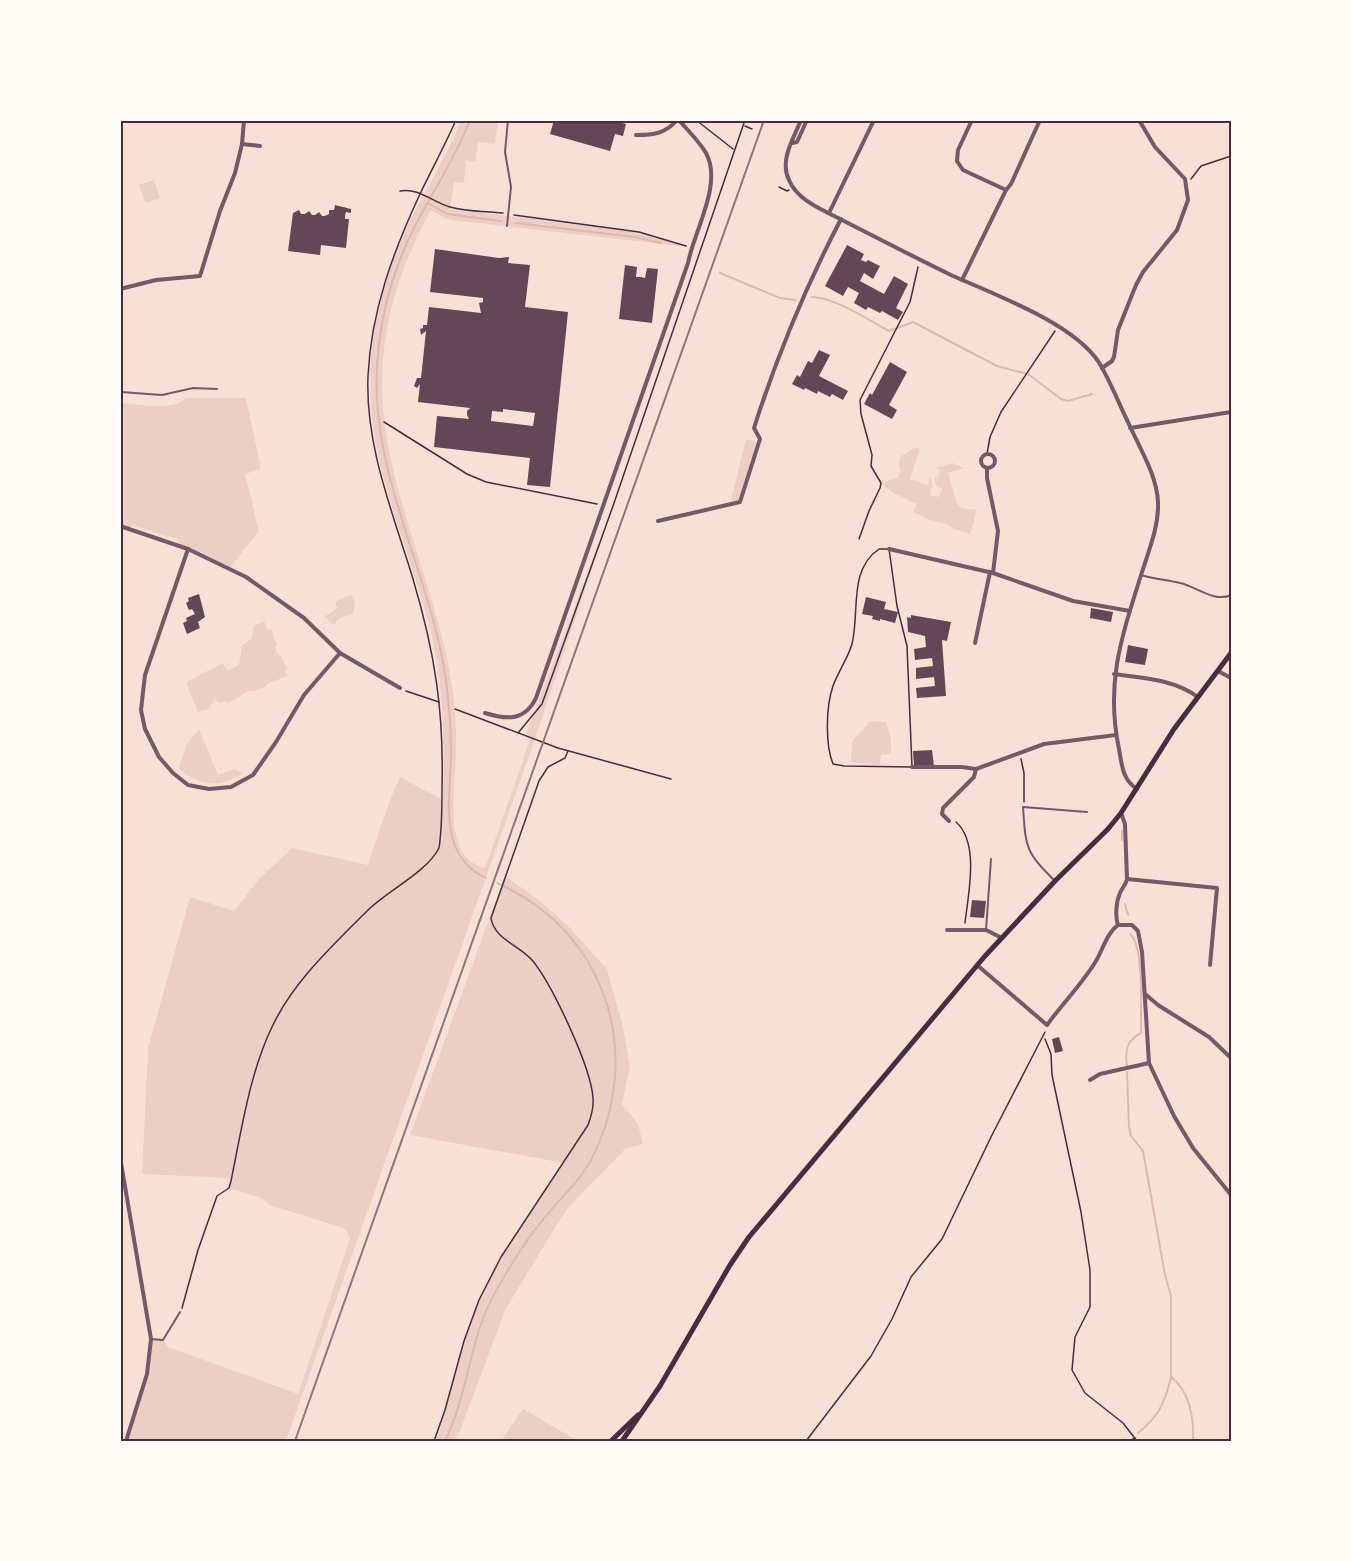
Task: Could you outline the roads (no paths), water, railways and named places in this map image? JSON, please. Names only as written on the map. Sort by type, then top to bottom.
[{"type":"main road","points":[[622,1441],[670,1370],[730,1265],[749,1237],[977,965],[1121,813],[1174,729],[1231,653]]},
{"type":"main road","points":[[611,1441],[641,1412]]},
{"type":"street","points":[[120,289],[156,280],[200,276],[220,211],[235,173],[242,144],[244,120]]},
{"type":"street","points":[[485,713],[509,718],[523,714],[533,704],[605,505],[688,263],[709,193],[711,168],[706,153],[678,120],[659,134],[636,135]]},
{"type":"street","points":[[801,120],[791,143],[786,165],[788,180],[802,198],[921,261],[1058,326],[1089,350],[1102,368],[1151,473],[1158,501],[1156,523],[1114,674],[1113,702],[1116,735],[1125,777],[1137,789]]},
{"type":"street","points":[[791,143],[797,142],[807,120]]},
{"type":"street","points":[[829,213],[874,120]]},
{"type":"street","points":[[972,120],[958,150],[957,161],[963,170],[1006,190]]},
{"type":"street","points":[[962,280],[1011,184],[1040,120]]},
{"type":"street","points":[[1102,368],[1114,357],[1118,330],[1136,285],[1180,224],[1188,200],[1185,179],[1155,147],[1139,120]]},
{"type":"street","points":[[242,144],[260,146]]},
{"type":"street","points":[[658,521],[740,502],[760,439],[754,428],[778,354],[841,219]]},
{"type":"street","points":[[120,364],[120,405]]},
{"type":"street","points":[[1130,428],[1231,412]]},
{"type":"street","points":[[987,454],[994,457],[995,462],[992,467],[987,468],[981,463],[982,458],[987,454]]},
{"type":"street","points":[[975,643],[992,572],[998,531],[987,468]]},
{"type":"street","points":[[120,526],[188,549],[229,568],[304,618],[340,652],[400,688]]},
{"type":"street","points":[[188,549],[145,675],[141,710],[145,729],[159,757],[188,785],[209,789],[231,787],[253,775],[304,695],[340,652]]},
{"type":"street","points":[[889,549],[992,572],[1073,601],[1130,611]]},
{"type":"street","points":[[1218,671],[1231,678]]},
{"type":"street","points":[[1114,674],[1167,682],[1198,698]]},
{"type":"street","points":[[912,767],[962,766],[976,769],[1057,741],[1116,735]]},
{"type":"street","points":[[949,821],[942,814],[943,808],[974,777],[976,769]]},
{"type":"street","points":[[1118,925],[1116,917],[1120,894],[1127,879],[1125,824],[1121,813]]},
{"type":"street","points":[[1127,879],[1217,888],[1210,965]]},
{"type":"street","points":[[977,965],[1047,1025],[1097,960],[1112,929],[1118,925],[1132,925],[1138,931],[1143,962],[1149,1063],[1174,1116],[1193,1148],[1231,1195]]},
{"type":"street","points":[[947,930],[986,930],[1002,938]]},
{"type":"street","points":[[1145,993],[1158,1005],[1209,1037],[1231,1058]]},
{"type":"street","points":[[1090,1080],[1100,1074],[1149,1063]]},
{"type":"street","points":[[120,1157],[151,1339],[147,1374],[126,1441]]},
{"type":"lane","points":[[507,226],[511,187],[506,152],[508,120]]},
{"type":"lane","points":[[121,392],[162,395],[193,388],[217,389]]},
{"type":"lane","points":[[1141,575],[1190,586],[1204,594],[1226,597],[1231,595]]},
{"type":"lane","points":[[1055,881],[1029,852],[1024,829],[1024,806],[1087,812]]},
{"type":"lane","points":[[986,930],[991,858]]},
{"type":"lane","points":[[151,1339],[163,1340],[180,1312]]},
{"type":"waterway","points":[[470,120],[452,160],[416,224],[396,271],[386,304],[380,337],[377,396],[381,438],[390,478],[427,598],[446,680],[451,743],[449,805],[453,840],[459,855],[470,868],[486,878]]},
{"type":"waterway","points":[[428,203],[447,214],[501,221]]},
{"type":"waterway","points":[[516,223],[635,237],[661,243]]},
{"type":"waterway","points":[[720,273],[780,298],[795,300]]},
{"type":"waterway","points":[[812,297],[841,305],[889,331],[913,322],[997,366],[1028,374],[1061,399],[1068,401],[1092,394]]},
{"type":"waterway","points":[[1122,831],[1122,840]]},
{"type":"waterway","points":[[445,1441],[459,1405],[486,1312],[525,1243],[588,1166],[608,1118],[615,1077],[614,1038],[605,999],[589,963],[565,931],[535,904],[497,883]]},
{"type":"waterway","points":[[1125,904],[1128,915]]},
{"type":"waterway","points":[[1127,1066],[1126,1056],[1129,1043],[1141,1033],[1140,964],[1138,951],[1130,934]]},
{"type":"waterway","points":[[1127,1072],[1129,1127],[1131,1136],[1143,1151],[1165,1275],[1171,1296],[1171,1377],[1187,1398],[1193,1424],[1193,1441]]},
{"type":"waterway","points":[[1138,1433],[1160,1409],[1171,1378]]},
{"type":"railway","points":[[295,1441],[764,120]]}]
